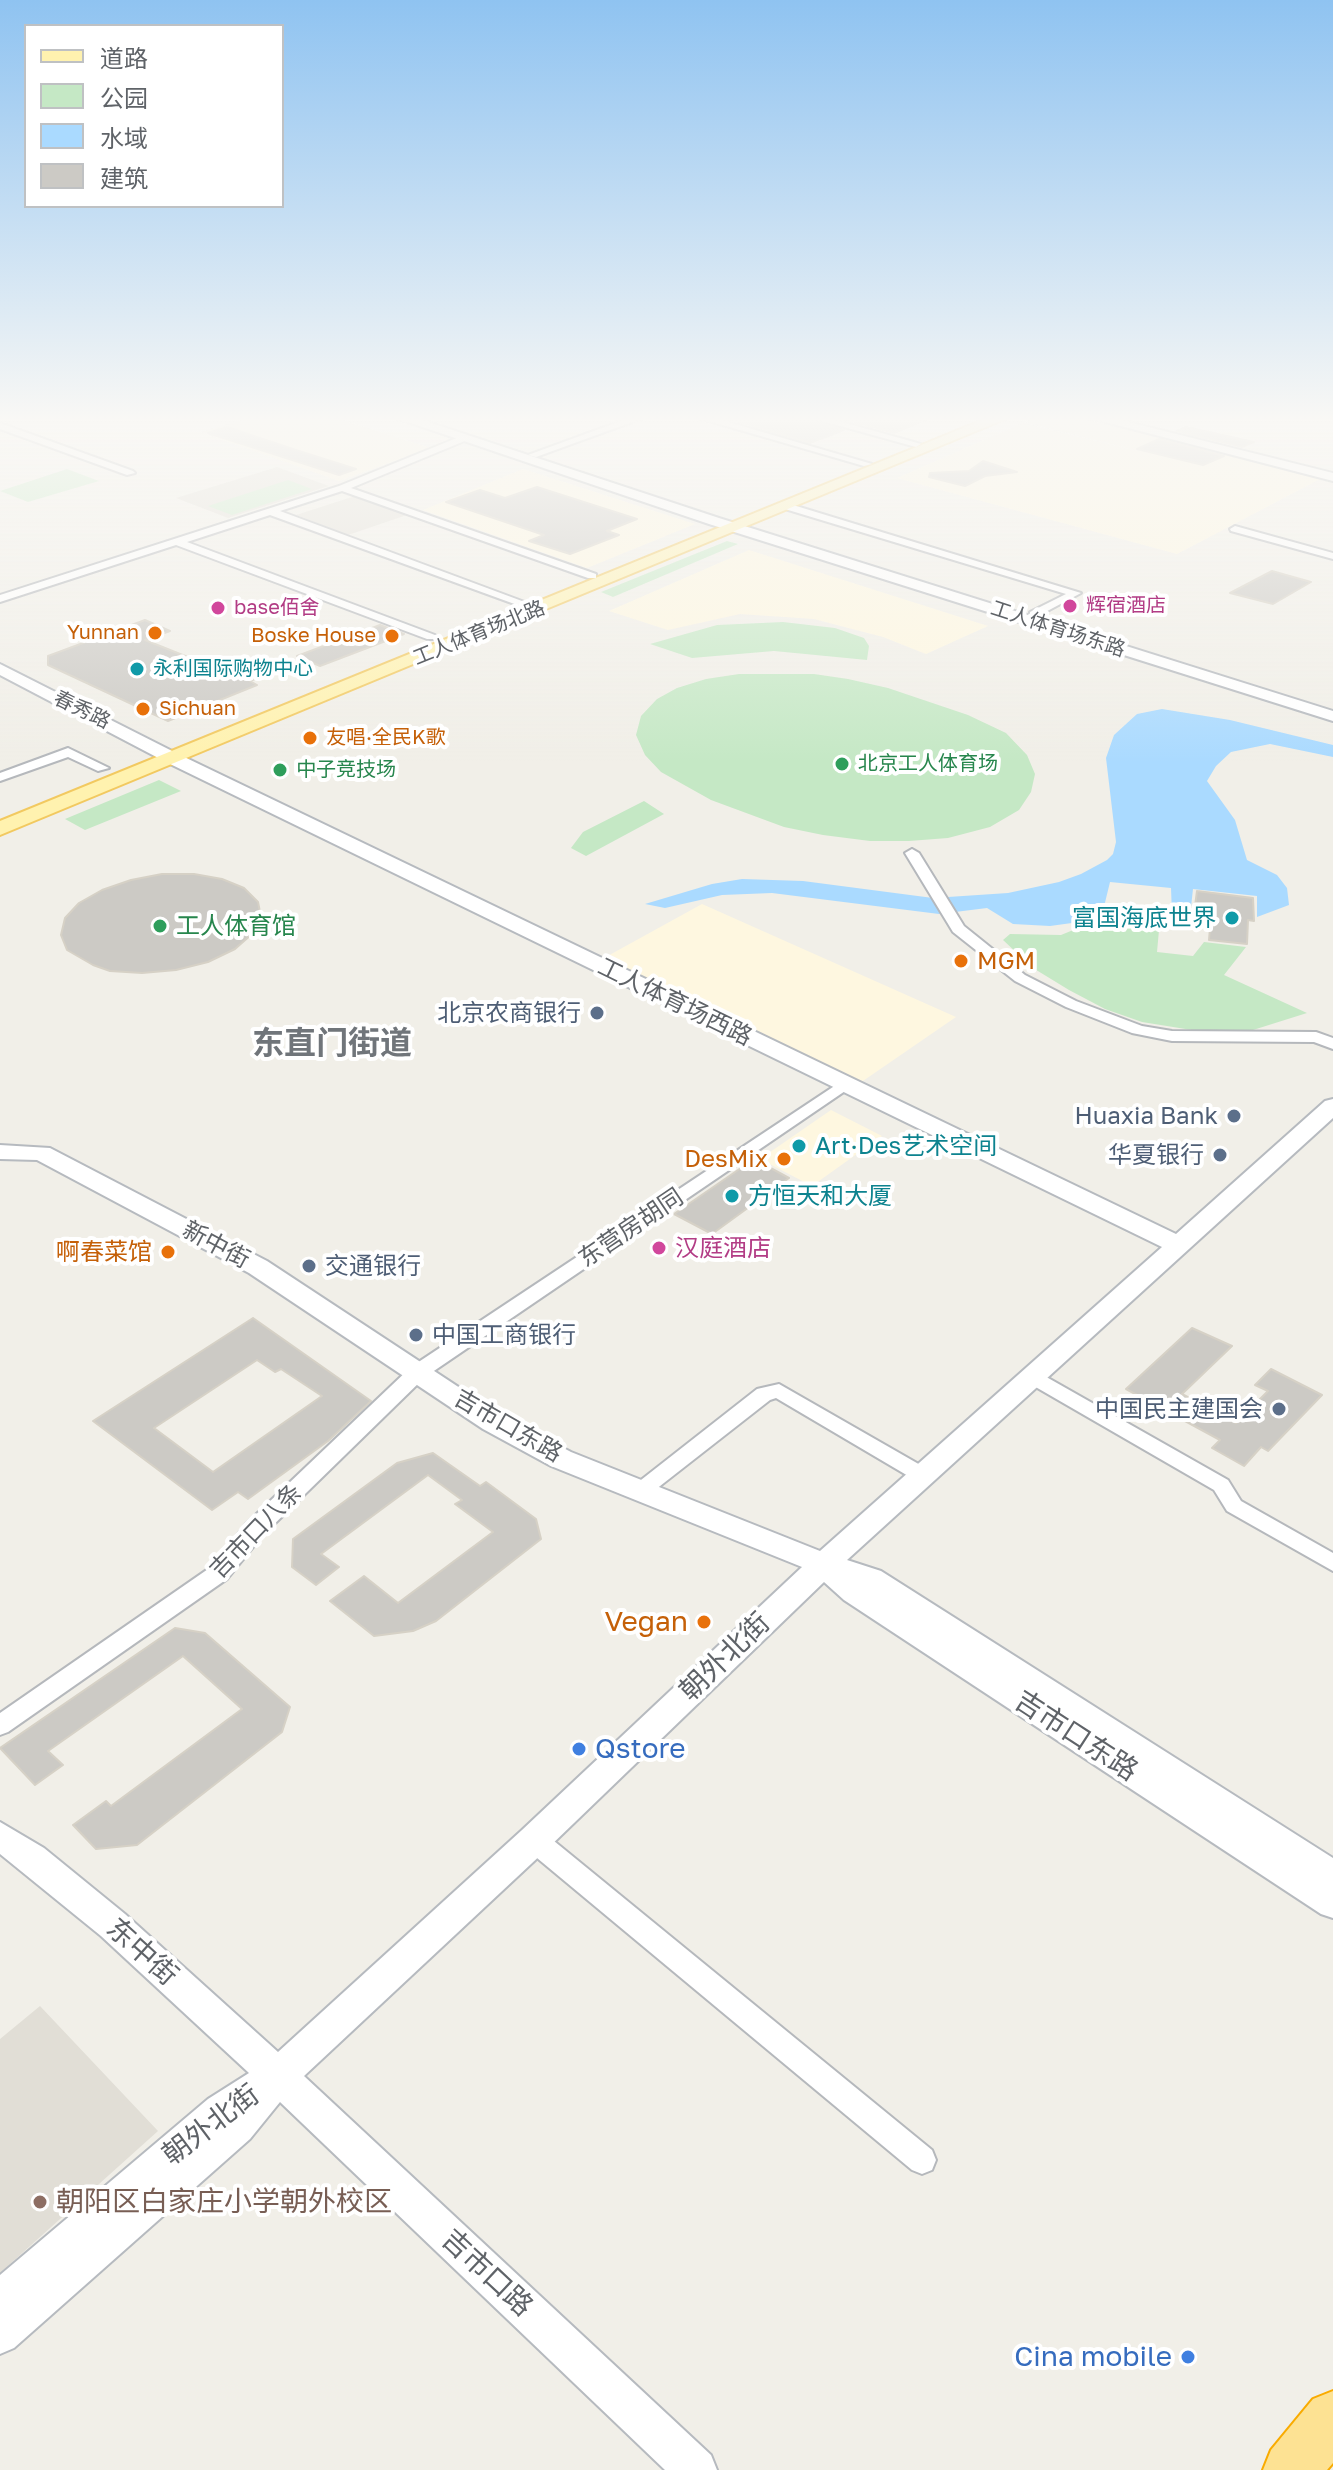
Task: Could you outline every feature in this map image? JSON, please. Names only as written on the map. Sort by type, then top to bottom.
[{"type":"highway","points":[[1291,2470],[1333,2419]]},
{"type":"main road","name":"工人体育场北路","points":[[0,829],[524,604],[708,532]]},
{"type":"main road","name":"工人体育场北路","points":[[0,819],[168,755],[710,532]]},
{"type":"street","points":[[0,599],[202,532]]},
{"type":"street","points":[[327,532],[524,604]]},
{"type":"street","points":[[468,532],[592,576]]},
{"type":"street","name":"工人体育场东路","points":[[756,532],[1333,716]]},
{"type":"street","name":"工人体育场东路","points":[[758,532],[1034,614],[1333,708]]},
{"type":"street","points":[[873,532],[1076,593],[1034,614]]},
{"type":"street","points":[[1247,532],[1333,556]]},
{"type":"street","points":[[175,541],[431,637]]},
{"type":"street","name":"春秀路","points":[[0,669],[168,755]]},
{"type":"street","points":[[14,791],[0,780],[68,752],[103,768]]},
{"type":"street","name":"工人体育场西路","points":[[168,755],[1178,1245]]},
{"type":"street","points":[[912,853],[958,929],[1020,978],[1071,1004],[1138,1030],[1209,1038],[1316,1037],[1333,1044]]},
{"type":"street","name":"东营房胡同","points":[[418,1372],[845,1084]]},
{"type":"street","name":"朝外北街","points":[[0,2334],[237,2126],[278,2076],[534,1840],[824,1564],[1333,1106]]},
{"type":"street","name":"新中街","points":[[0,1152],[42,1153],[258,1267],[418,1372]]},
{"type":"street","name":"吉市口东路","points":[[418,1372],[492,1422],[561,1459],[824,1564],[871,1579],[1333,1876]]},
{"type":"street","name":"吉市口八条","points":[[0,1725],[219,1573],[254,1530],[418,1372]]},
{"type":"street","points":[[1034,1377],[1221,1485],[1234,1506],[1333,1563]]},
{"type":"street","points":[[639,1492],[764,1394],[779,1391],[922,1475]]},
{"type":"street","name":"吉市口东路","points":[[824,1564],[854,1592],[1333,1903]]},
{"type":"street","name":"东中街","points":[[0,1836],[113,1925],[278,2076]]},
{"type":"street","points":[[534,1840],[922,2160]]},
{"type":"street","name":"朝外北街","points":[[0,2301],[221,2112],[278,2076]]},
{"type":"street","name":"吉市口路","points":[[278,2076],[696,2470]]},
{"type":"shaded area","points":[[486,532],[675,532],[587,568]]},
{"type":"shaded area","points":[[1097,532],[1218,532],[1177,554]]},
{"type":"shaded area","points":[[749,550],[988,626],[926,654],[883,637],[814,619],[740,614],[668,630],[609,611]]},
{"type":"shaded area","points":[[702,904],[956,1017],[860,1083],[604,958]]},
{"type":"shaded area","points":[[831,1110],[882,1136],[812,1186],[760,1159]]},
{"type":"shaded area","name":"朝阳区白家庄小学朝外校区","points":[[40,2006],[158,2131],[0,2273],[0,2039]]},
{"type":"green space","points":[[727,541],[738,544],[613,597],[601,592]]},
{"type":"green space","points":[[783,622],[835,628],[864,638],[869,646],[867,660],[774,651],[692,658],[650,644],[717,625]]},
{"type":"green space","name":"北京工人体育场","points":[[739,674],[814,674],[848,679],[888,688],[968,715],[1006,733],[1027,755],[1035,774],[1031,792],[1019,810],[990,827],[948,838],[909,841],[870,841],[784,827],[711,800],[661,772],[645,755],[636,735],[641,716],[657,699],[677,688],[706,679]]},
{"type":"green space","points":[[159,780],[181,791],[85,830],[65,819]]},
{"type":"green space","points":[[644,801],[664,814],[586,856],[571,848],[583,832]]},
{"type":"green space","points":[[1125,917],[1126,926],[1159,930],[1157,952],[1193,956],[1204,942],[1246,947],[1224,975],[1307,1013],[1253,1030],[1198,1031],[1142,1022],[1105,1009],[1069,990],[1033,968],[1003,940],[1010,934],[1061,935],[1083,926],[1107,924]]},
{"type":"water","points":[[1162,709],[1230,720],[1333,745],[1333,757],[1270,744],[1231,752],[1216,766],[1207,781],[1235,820],[1247,860],[1277,875],[1287,888],[1289,905],[1257,917],[1257,896],[1193,889],[1190,916],[1172,914],[1171,888],[1110,882],[1101,919],[1050,926],[1013,924],[987,908],[939,914],[772,893],[722,895],[665,908],[645,904],[712,884],[742,879],[803,881],[933,898],[1008,893],[1081,874],[1107,860],[1113,854],[1116,842],[1106,758],[1114,735],[1137,714]]},
{"type":"building","points":[[536,532],[611,532],[619,535],[570,554],[529,541],[544,535]]},
{"type":"building","points":[[1272,571],[1311,582],[1273,604],[1230,593]]},
{"type":"building","name":"永利国际购物中心","points":[[145,620],[170,631],[145,640],[223,671],[236,666],[260,677],[250,681],[257,685],[168,721],[48,665],[48,656]]},
{"type":"building","points":[[380,625],[404,634],[320,666],[297,656]]},
{"type":"building","name":"工人体育馆","points":[[162,874],[194,874],[222,879],[244,888],[258,902],[261,917],[252,934],[235,949],[208,962],[176,970],[142,973],[110,971],[67,950],[61,935],[65,918],[79,903],[102,890]]},
{"type":"building","name":"富国海底世界","points":[[1197,891],[1253,898],[1254,921],[1248,920],[1247,944],[1209,940],[1211,916],[1194,914]]},
{"type":"building","name":"方恒天和大厦","points":[[754,1159],[789,1178],[712,1234],[674,1214]]},
{"type":"building","points":[[253,1318],[371,1401],[328,1441],[248,1499],[238,1492],[212,1510],[93,1421]],"holes":[[[257,1360],[275,1372],[281,1369],[322,1396],[213,1472],[154,1428]]]},
{"type":"building","name":"中国民主建国会","points":[[1192,1328],[1232,1346],[1182,1394],[1236,1423],[1268,1391],[1255,1385],[1271,1369],[1322,1395],[1268,1451],[1261,1447],[1244,1466],[1212,1448],[1220,1440],[1126,1389]]},
{"type":"building","points":[[433,1453],[480,1486],[486,1482],[536,1519],[541,1539],[436,1621],[413,1631],[374,1636],[330,1601],[364,1576],[398,1603],[493,1532],[455,1504],[462,1500],[428,1475],[321,1554],[339,1567],[316,1585],[292,1567],[293,1539],[397,1463]]},
{"type":"building","points":[[175,1628],[205,1633],[290,1707],[282,1732],[137,1845],[96,1849],[73,1825],[106,1801],[111,1806],[242,1709],[183,1656],[48,1751],[63,1765],[35,1785],[0,1748]]},
{"type":"place","name":"辉宿酒店","points":[[1070,606]]},
{"type":"place","name":"base佰舍","points":[[218,608]]},
{"type":"place","name":"Yunnan","points":[[155,633]]},
{"type":"place","name":"Boske House","points":[[392,636]]},
{"type":"place","name":"永利国际购物中心","points":[[137,669]]},
{"type":"place","name":"Sichuan","points":[[143,709]]},
{"type":"place","name":"友唱·全民K歌","points":[[310,738]]},
{"type":"place","name":"北京工人体育场","points":[[842,764]]},
{"type":"place","name":"中子竞技场","points":[[280,770]]},
{"type":"place","name":"富国海底世界","points":[[1232,918]]},
{"type":"place","name":"工人体育馆","points":[[160,926]]},
{"type":"place","name":"MGM","points":[[961,961]]},
{"type":"place","name":"北京农商银行","points":[[597,1013]]},
{"type":"place","name":"Huaxia Bank","points":[[1234,1116]]},
{"type":"place","name":"Art·Des艺术空间","points":[[799,1146]]},
{"type":"place","name":"华夏银行","points":[[1220,1155]]},
{"type":"place","name":"DesMix","points":[[784,1159]]},
{"type":"place","name":"方恒天和大厦","points":[[732,1196]]},
{"type":"place","name":"汉庭酒店","points":[[659,1248]]},
{"type":"place","name":"啊春菜馆","points":[[168,1252]]},
{"type":"place","name":"交通银行","points":[[309,1266]]},
{"type":"place","name":"中国工商银行","points":[[416,1335]]},
{"type":"place","name":"中国民主建国会","points":[[1279,1409]]},
{"type":"place","name":"Vegan","points":[[704,1622]]},
{"type":"place","name":"Qstore","points":[[579,1749]]},
{"type":"place","name":"朝阳区白家庄小学朝外校区","points":[[40,2202]]},
{"type":"place","name":"Cina mobile","points":[[1188,2357]]},
{"type":"district","name":"东直门街道","points":[[332,1044]]}]
